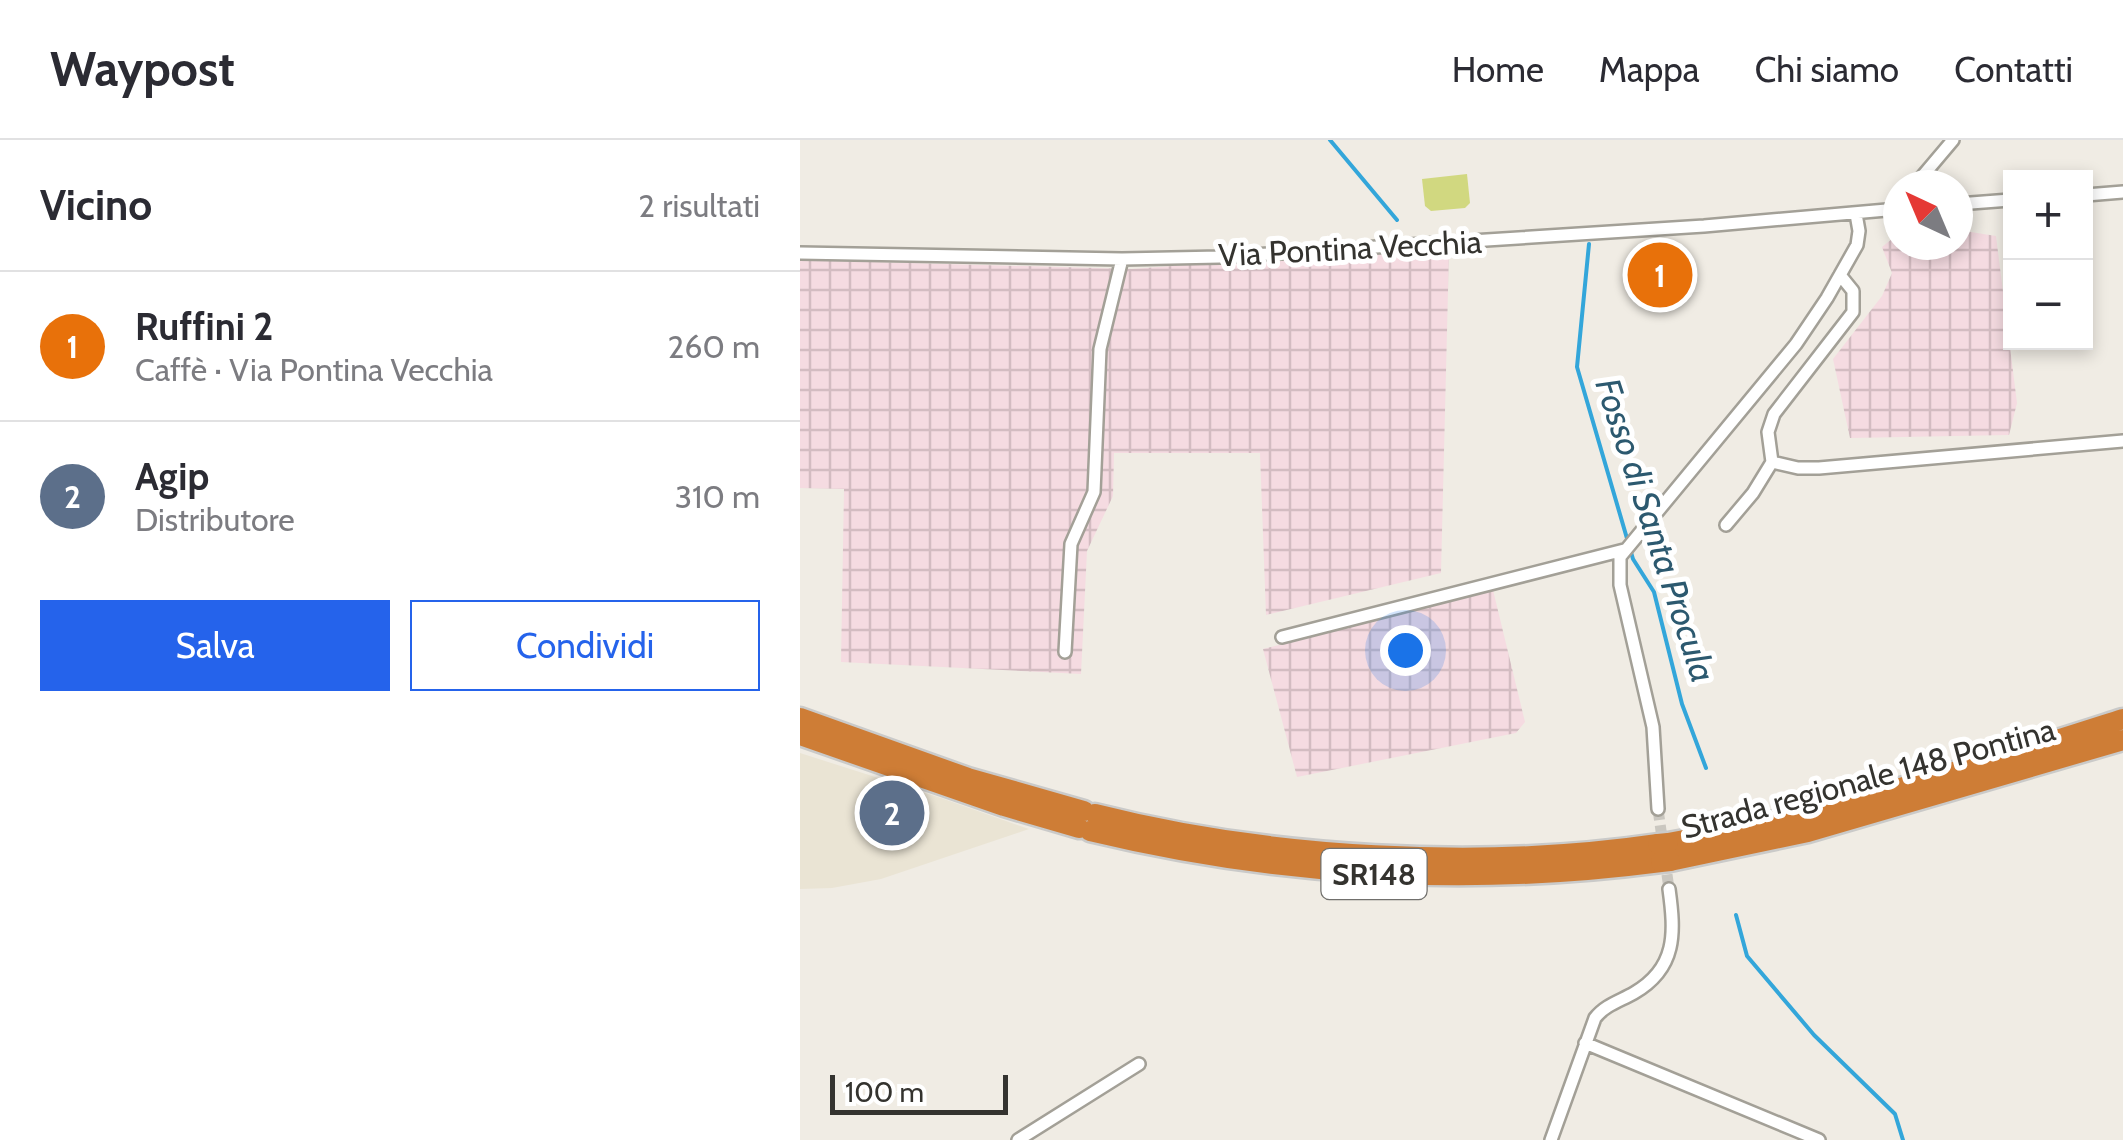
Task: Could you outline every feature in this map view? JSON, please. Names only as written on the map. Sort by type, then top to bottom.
[{"type":"highway","points":[[800,718],[967,785]]},
{"type":"highway","name":"Strada regionale 148 Pontina","points":[[1664,852],[1874,796],[2123,719]]},
{"type":"highway","points":[[800,735],[967,785]]},
{"type":"highway","name":"Strada regionale 148 Pontina","points":[[967,785],[1087,821],[1230,840],[1375,853],[1664,852],[1783,838],[2123,740]]},
{"type":"street","points":[[1928,170],[1953,140]]},
{"type":"street","points":[[2093,194],[2123,192]]},
{"type":"street","points":[[1973,203],[2003,201]]},
{"type":"street","name":"Via Pontina Vecchia","points":[[800,252],[1122,260],[1318,252],[1883,210]]},
{"type":"street","points":[[1658,809],[1653,726],[1618,570],[1624,550],[1796,344],[1859,238],[1856,214]]},
{"type":"street","points":[[1065,652],[1071,548],[1094,492],[1100,350],[1122,260]]},
{"type":"street","points":[[1726,525],[1772,462],[1768,432],[1774,414],[1853,312],[1853,292],[1840,275]]},
{"type":"street","points":[[1772,462],[1819,468],[2123,441]]},
{"type":"street","points":[[1282,638],[1624,550]]},
{"type":"street","points":[[1551,1140],[1600,1011],[1640,989],[1667,963],[1674,934],[1669,889]]},
{"type":"street","points":[[1585,1043],[1820,1140]]},
{"type":"street","points":[[1018,1140],[1140,1064]]},
{"type":"shaded area","points":[[1973,232],[1996,236],[2003,292],[2003,350],[2010,350],[2017,403],[2009,435],[1850,438],[1833,359],[1882,296],[1892,273],[1887,260],[1973,260]]},
{"type":"shaded area","points":[[1449,251],[1441,573],[1266,615],[1260,453],[1114,453],[1113,496],[1087,551],[1081,674],[841,662],[844,489],[800,488],[800,260],[1132,269]]},
{"type":"shaded area","points":[[1493,590],[1525,722],[1516,733],[1297,777],[1263,649]]},
{"type":"shaded area","points":[[800,753],[1029,829],[881,879],[800,889]]},
{"type":"green space","points":[[1467,174],[1470,203],[1465,208],[1431,211],[1425,206],[1422,179]]},
{"type":"waterway","name":"Fosso di Santa Procula","points":[[1330,140],[1397,220]]},
{"type":"waterway","name":"Fosso di Santa Procula","points":[[1589,244],[1577,367],[1633,559],[1654,592],[1682,704],[1706,768]]},
{"type":"waterway","name":"Fosso di Santa Procula","points":[[1736,915],[1747,956],[1814,1035],[1895,1114],[1903,1140]]},
{"type":"tunnel","points":[[1658,809],[1669,889]]},
{"type":"place","name":"Ruffini 2","points":[[1660,275]]},
{"type":"place","name":"Agip","points":[[892,813]]}]
